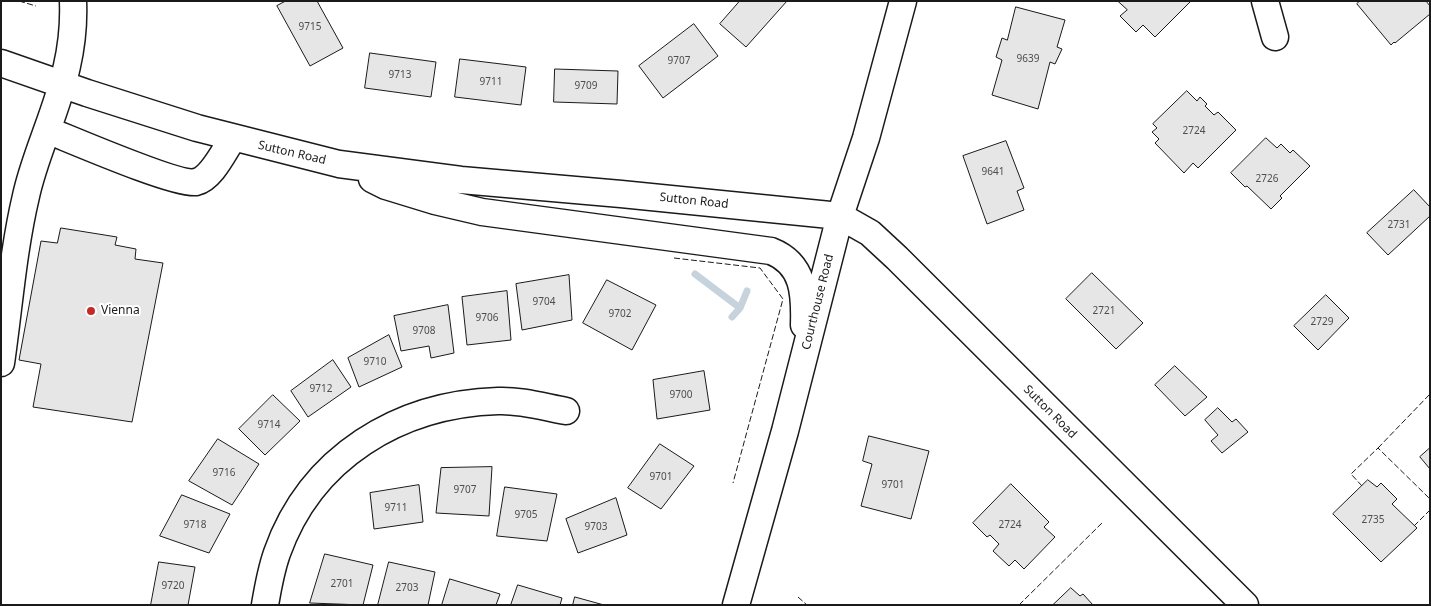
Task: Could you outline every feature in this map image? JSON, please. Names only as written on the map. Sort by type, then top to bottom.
[{"type":"street","points":[[1,363],[12,277],[26,196],[46,130],[63,85],[74,27],[72,1]]},
{"type":"street","name":"Courthouse Road","points":[[736,605],[785,431],[840,216],[866,138],[903,1]]},
{"type":"street","points":[[1265,1],[1275,37]]},
{"type":"street","name":"Sutton Road","points":[[1,63],[196,128],[339,164],[461,180],[630,194],[840,216],[870,233],[897,258],[1245,605]]},
{"type":"street","points":[[46,130],[170,178],[195,182],[208,176],[233,138]]},
{"type":"street","points":[[339,164],[386,186],[434,201],[482,212],[755,248],[782,255],[798,274],[802,288],[804,310],[803,361]]},
{"type":"street","points":[[265,605],[270,574],[278,551],[287,529],[301,504],[333,466],[376,433],[426,412],[498,401],[520,402],[566,410]]},
{"type":"building","points":[[286,1],[317,1],[343,48],[310,66],[277,6]]},
{"type":"building","points":[[740,1],[787,1],[746,47],[720,24]]},
{"type":"building","points":[[1118,1],[1191,1],[1155,37],[1143,25],[1136,32],[1120,16],[1127,10]]},
{"type":"building","points":[[1360,1],[1426,1],[1430,6],[1430,14],[1391,45],[1357,4]]},
{"type":"building","points":[[1016,7],[1065,20],[1057,47],[1062,49],[1055,64],[1050,62],[1038,109],[992,95],[1002,60],[996,57],[1002,38],[1007,40]]},
{"type":"building","points":[[694,24],[718,56],[663,98],[639,66]]},
{"type":"building","points":[[370,53],[436,62],[431,97],[365,88]]},
{"type":"building","points":[[460,59],[526,67],[521,105],[455,97]]},
{"type":"building","points":[[555,69],[618,71],[617,104],[554,102]]},
{"type":"building","points":[[1187,91],[1197,101],[1200,97],[1207,104],[1205,106],[1214,115],[1218,112],[1236,130],[1198,168],[1193,163],[1184,173],[1155,143],[1159,139],[1152,132],[1157,128],[1153,124]]},
{"type":"building","points":[[1266,138],[1277,148],[1281,144],[1290,153],[1293,150],[1310,166],[1280,196],[1282,198],[1271,209],[1231,173]]},
{"type":"building","points":[[1006,141],[1024,188],[1017,191],[1024,210],[987,224],[963,156]]},
{"type":"building","points":[[1414,190],[1430,207],[1430,216],[1388,255],[1367,233]]},
{"type":"building","name":"Vienna","points":[[61,228],[117,237],[115,245],[136,249],[135,259],[163,263],[132,422],[33,407],[41,364],[19,360],[41,241],[57,243]]},
{"type":"building","points":[[1092,273],[1143,323],[1116,349],[1066,299]]},
{"type":"building","points":[[569,275],[572,320],[522,330],[516,284]]},
{"type":"building","points":[[607,280],[656,305],[632,350],[583,323]]},
{"type":"building","points":[[507,291],[511,340],[467,345],[462,297]]},
{"type":"building","points":[[1326,295],[1349,318],[1318,350],[1294,326]]},
{"type":"building","points":[[448,305],[454,353],[431,358],[429,346],[401,351],[394,316]]},
{"type":"building","points":[[389,335],[402,367],[359,387],[348,358]]},
{"type":"building","points":[[333,360],[351,387],[308,417],[291,391]]},
{"type":"building","points":[[1175,366],[1207,397],[1185,416],[1155,385]]},
{"type":"building","points":[[704,371],[710,410],[657,419],[653,380]]},
{"type":"building","points":[[273,395],[300,421],[265,455],[239,429]]},
{"type":"building","points":[[1218,408],[1232,422],[1236,419],[1248,432],[1222,453],[1211,441],[1218,435],[1205,420]]},
{"type":"building","points":[[869,436],[929,451],[911,519],[861,506],[872,464],[863,461]]},
{"type":"building","points":[[218,439],[259,464],[232,505],[189,481]]},
{"type":"building","points":[[660,444],[694,466],[661,509],[628,488]]},
{"type":"building","points":[[1430,448],[1430,469],[1420,457]]},
{"type":"building","points":[[492,467],[489,516],[436,513],[441,468]]},
{"type":"building","points":[[1368,480],[1377,487],[1381,483],[1397,499],[1392,504],[1417,528],[1381,562],[1333,514]]},
{"type":"building","points":[[1011,484],[1049,522],[1044,527],[1055,537],[1024,569],[1015,560],[1009,566],[993,551],[999,544],[990,535],[987,537],[973,523]]},
{"type":"building","points":[[419,485],[423,522],[374,529],[370,493]]},
{"type":"building","points":[[505,487],[557,494],[547,541],[497,536]]},
{"type":"building","points":[[182,495],[230,514],[209,553],[160,536]]},
{"type":"building","points":[[616,498],[627,535],[578,553],[566,519]]},
{"type":"building","points":[[325,554],[373,565],[363,605],[310,603]]},
{"type":"building","points":[[159,562],[195,567],[188,605],[151,605]]},
{"type":"building","points":[[389,562],[435,572],[428,605],[378,605]]},
{"type":"building","points":[[450,579],[500,594],[496,605],[442,605]]},
{"type":"building","points":[[518,585],[562,598],[560,605],[511,605]]},
{"type":"building","points":[[1071,588],[1080,596],[1083,594],[1093,605],[1053,605]]},
{"type":"building","points":[[575,597],[604,605],[573,605]]},
{"type":"waterway","points":[[695,274],[740,308]]},
{"type":"waterway","points":[[732,317],[740,308],[747,291]]},
{"type":"fence","points":[[19,1],[36,6]]},
{"type":"fence","points":[[674,258],[760,268],[783,299],[733,483]]},
{"type":"fence","points":[[1378,448],[1430,394]]},
{"type":"fence","points":[[1362,486],[1351,474],[1378,448],[1430,499]]},
{"type":"fence","points":[[1414,526],[1430,510]]},
{"type":"fence","points":[[1019,605],[1102,523]]},
{"type":"fence","points":[[798,597],[807,605]]},
{"type":"place","name":"Vienna","points":[[91,311]]}]
